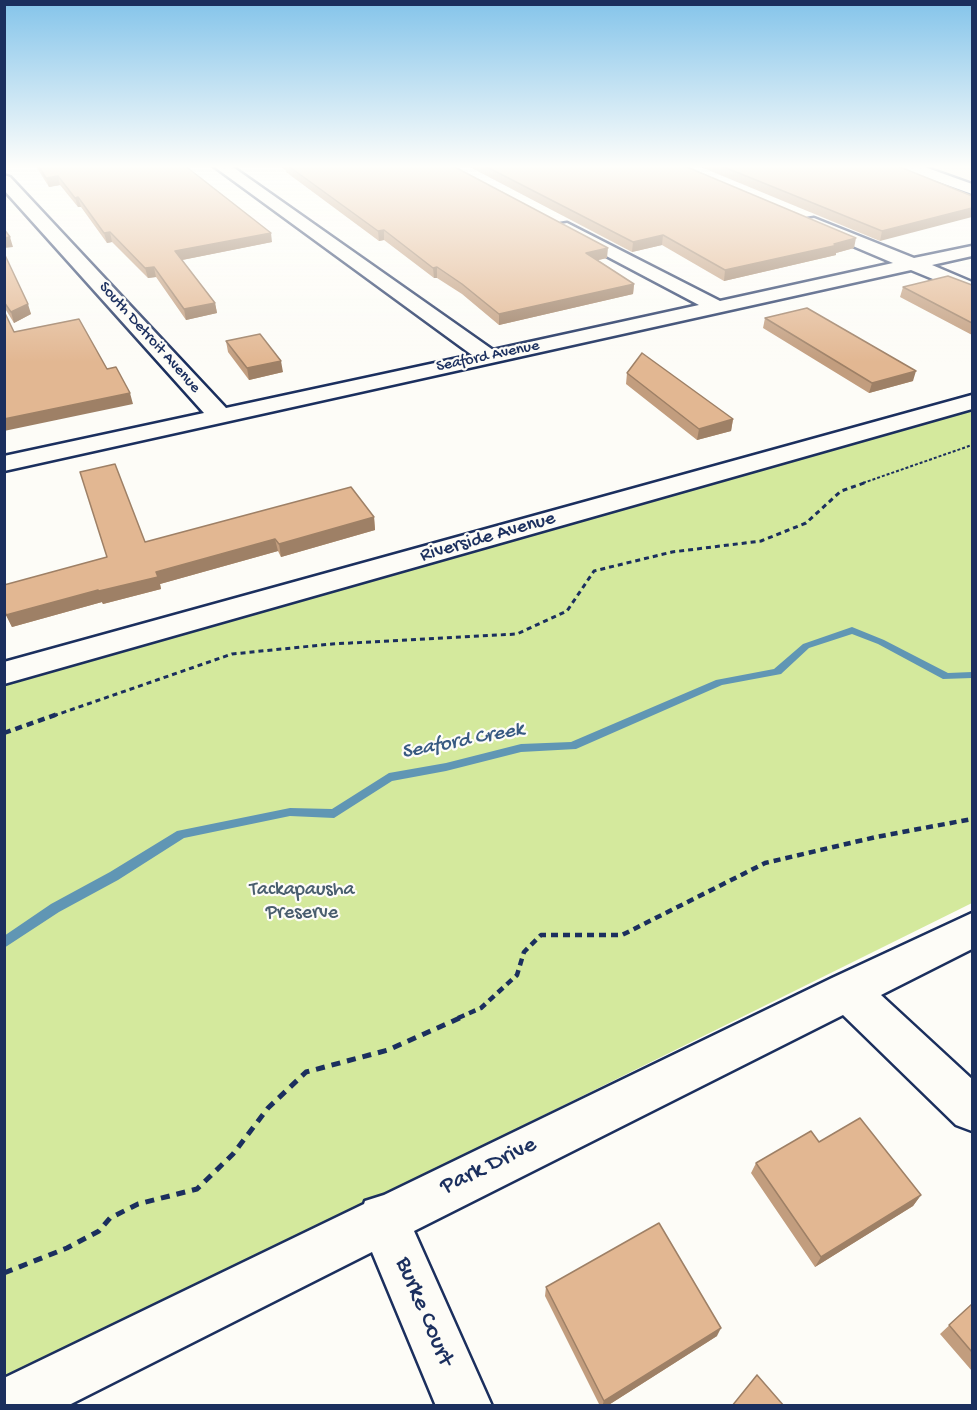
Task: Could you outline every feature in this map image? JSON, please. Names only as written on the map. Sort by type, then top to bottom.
[{"type":"street","name":"South Detroit Avenue","points":[[59,231],[220,416]]},
{"type":"street","points":[[312,231],[489,357]]},
{"type":"street","points":[[572,231],[717,307]]},
{"type":"street","points":[[834,231],[972,289]]},
{"type":"street","name":"Seaford Avenue","points":[[4,464],[972,251]]},
{"type":"street","name":"Riverside Avenue","points":[[4,673],[972,402]]},
{"type":"street","name":"Park Drive","points":[[7,1406],[972,930]]},
{"type":"street","points":[[847,992],[972,1109]]},
{"type":"street","name":"Burke Court","points":[[383,1219],[464,1406]]},
{"type":"path","points":[[4,733],[232,654],[332,644],[517,634],[567,611],[594,571],[672,552],[761,541],[806,523],[841,491],[939,454],[972,445]]},
{"type":"path","points":[[4,1273],[75,1244],[99,1231],[110,1218],[138,1204],[197,1189],[233,1154],[268,1108],[306,1072],[388,1050],[481,1008],[517,975],[524,952],[541,935],[622,935],[765,864],[876,837],[972,819]]},
{"type":"green space","name":"Tackapausha Preserve","points":[[972,405],[972,903],[5,1382],[5,677]]},
{"type":"building","points":[[4,231],[5,231],[10,237],[4,238]]},
{"type":"building","points":[[102,231],[268,231],[271,233],[175,251],[215,303],[184,309],[154,267],[145,268],[110,232],[104,233]]},
{"type":"building","points":[[385,231],[575,231],[608,248],[586,253],[634,284],[499,314],[462,284],[437,267],[433,268]]},
{"type":"building","points":[[611,231],[839,231],[856,238],[834,244],[838,245],[725,270],[663,235],[633,242]]},
{"type":"building","points":[[4,253],[28,304],[11,312],[4,302]]},
{"type":"building","points":[[948,276],[972,285],[972,323],[903,287]]},
{"type":"building","points":[[807,308],[916,371],[872,383],[765,318]]},
{"type":"building","points":[[4,311],[14,332],[79,319],[107,369],[116,367],[130,393],[4,419]]},
{"type":"building","points":[[260,334],[281,361],[247,368],[226,341]]},
{"type":"building","points":[[642,353],[733,419],[699,429],[627,373]]},
{"type":"building","points":[[115,464],[145,542],[351,487],[374,517],[279,544],[275,539],[156,572],[158,577],[98,590],[6,615],[4,585],[107,557],[80,472]]},
{"type":"building","points":[[860,1118],[921,1195],[821,1257],[756,1163],[811,1131],[819,1142]]},
{"type":"building","points":[[659,1223],[721,1328],[604,1401],[546,1287]]},
{"type":"building","points":[[972,1304],[972,1352],[949,1325]]},
{"type":"building","points":[[757,1375],[784,1406],[732,1406]]},
{"type":"waterway","name":"Seaford Creek","points":[[4,943],[55,908],[114,876],[181,834],[290,812],[334,814],[389,777],[446,767],[521,748],[572,746],[720,682],[777,672],[806,646],[852,630],[881,642],[947,677],[972,675]]}]
